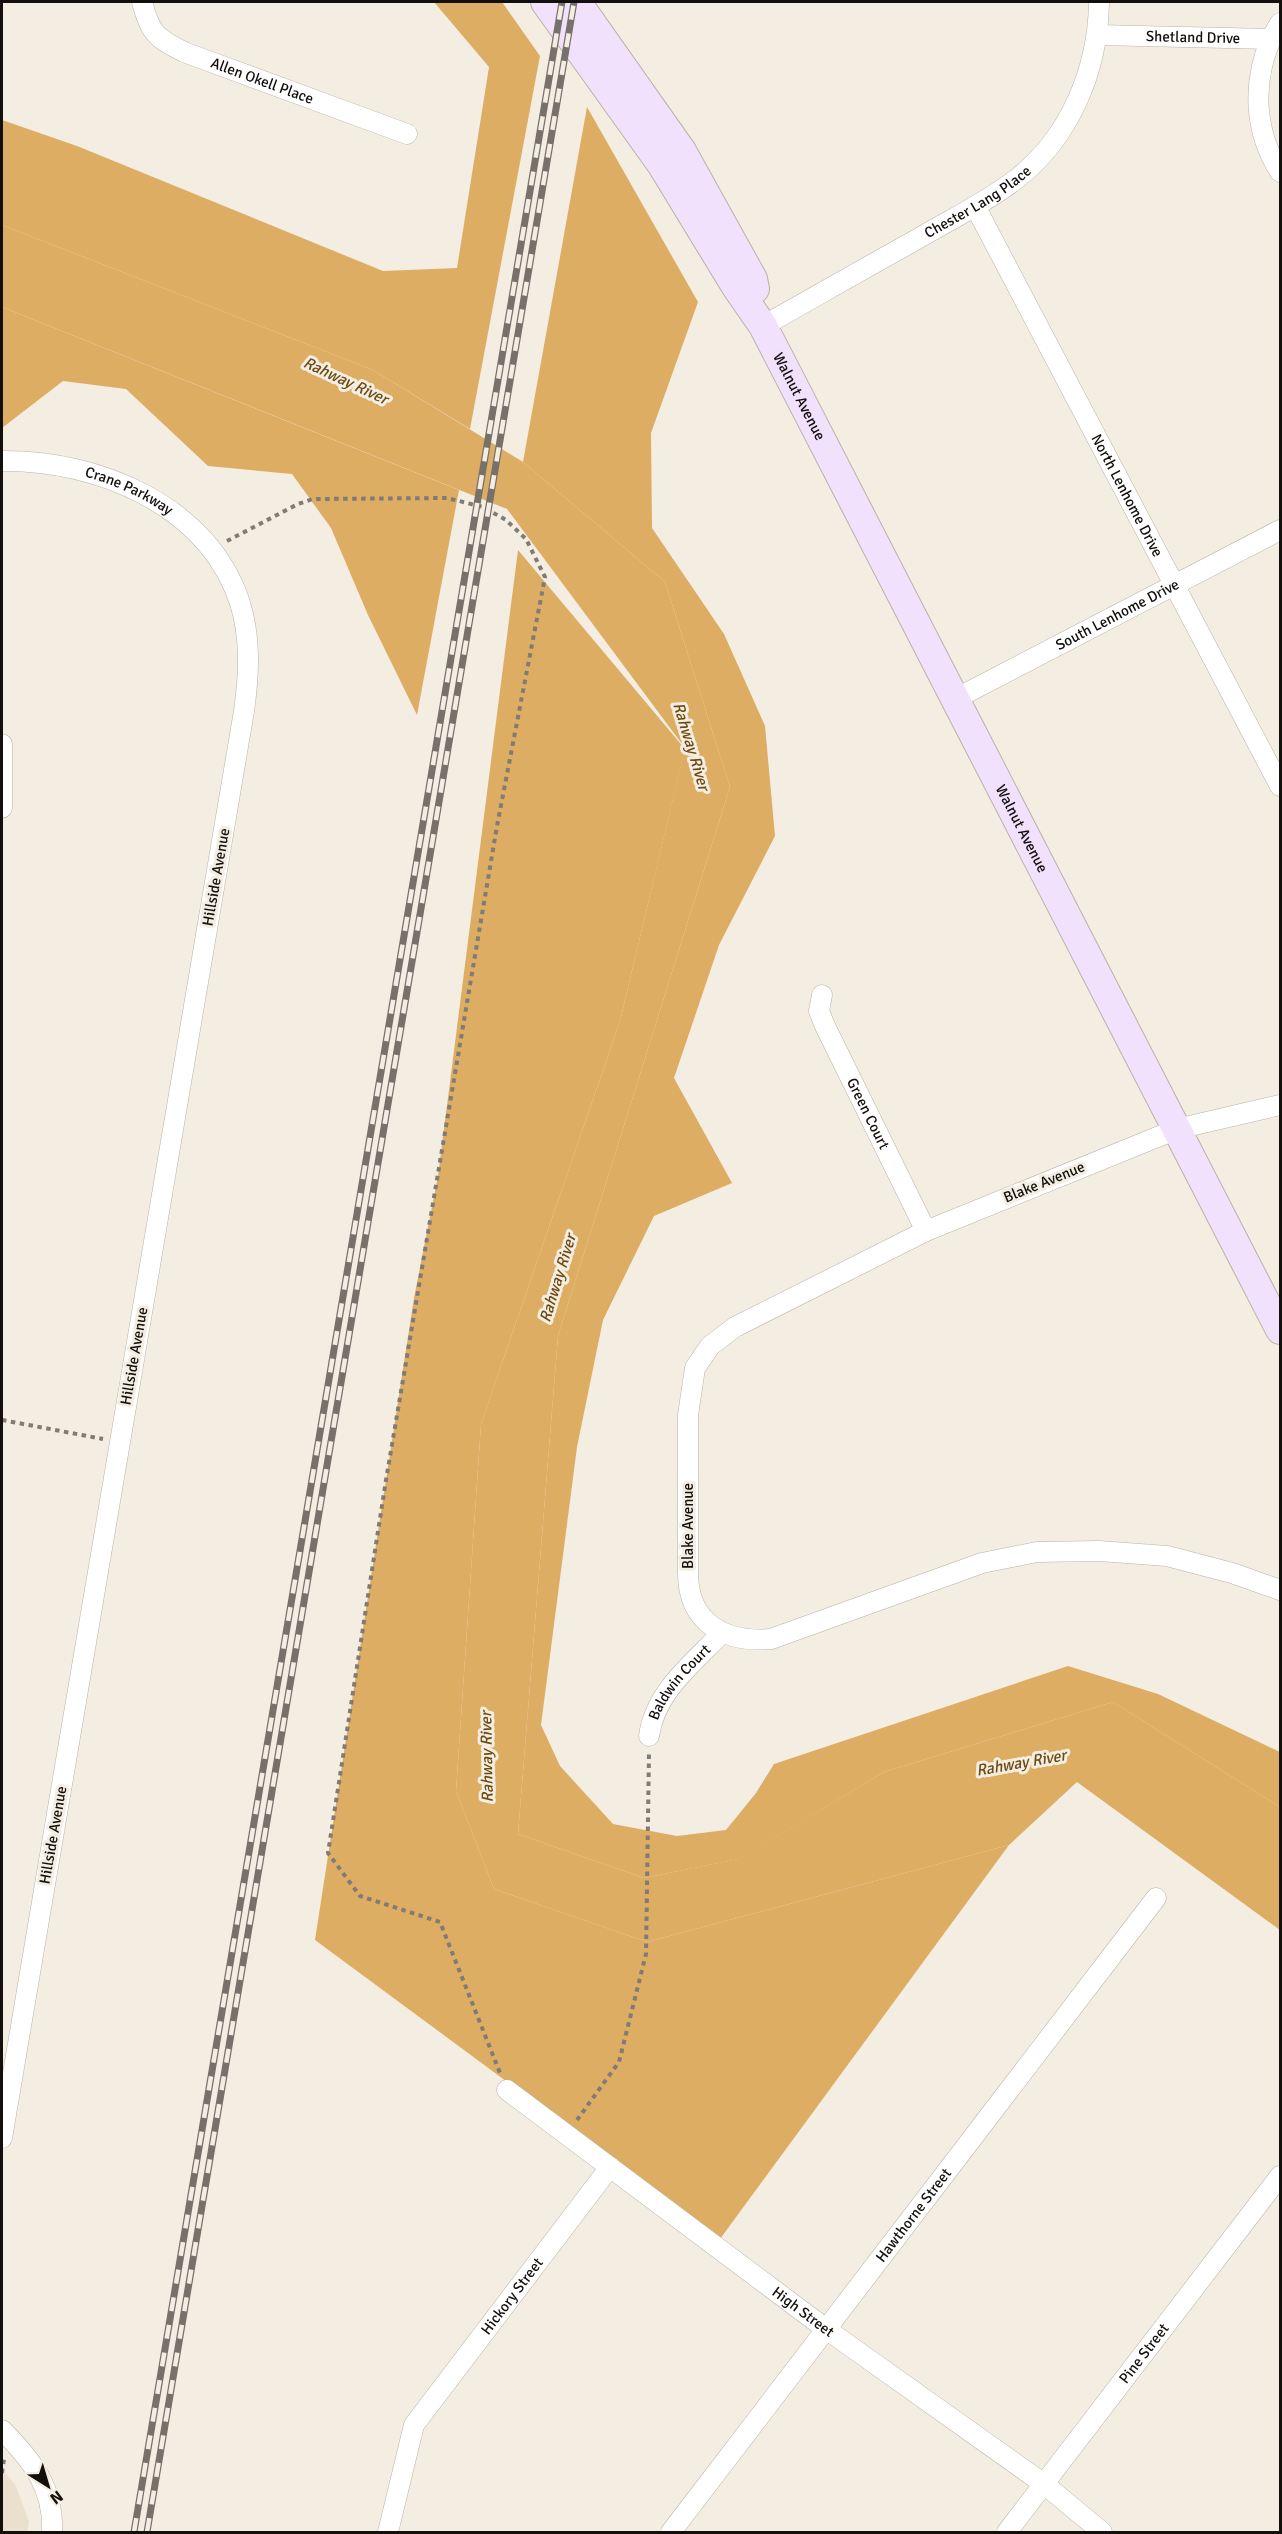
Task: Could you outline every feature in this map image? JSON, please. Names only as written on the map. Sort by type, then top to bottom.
[{"type":"street","name":"Allen Okell Place","points":[[142,2],[149,26],[159,39],[167,44],[407,134]]},
{"type":"street","name":"Walnut Avenue","points":[[545,2],[661,164],[735,287],[764,326],[1281,1330]]},
{"type":"street","name":"Walnut Avenue","points":[[577,2],[681,152],[753,279],[764,326]]},
{"type":"street","name":"Chester Lang Place","points":[[764,326],[975,206],[1016,180],[1041,156],[1062,129],[1084,87],[1097,35],[1099,2]]},
{"type":"street","name":"Shetland Drive","points":[[1097,35],[1276,31]]},
{"type":"street","points":[[1276,31],[1261,68],[1258,110],[1264,138],[1281,172]]},
{"type":"street","name":"North Lenhome Drive","points":[[975,206],[1281,786]]},
{"type":"street","name":"Crane Parkway","points":[[2,461],[67,467],[112,479],[132,488],[169,510],[212,549],[228,575]]},
{"type":"street","name":"South Lenhome Drive","points":[[955,699],[1281,530]]},
{"type":"street","name":"Hillside Avenue","points":[[2,2138],[247,691],[247,636],[240,604],[228,575]]},
{"type":"street","points":[[2,744],[2,808]]},
{"type":"street","name":"Green Court","points":[[822,995],[819,1011],[825,1026],[926,1231]]},
{"type":"street","name":"Blake Avenue","points":[[1281,1105],[1177,1129],[926,1231],[735,1327],[710,1346],[695,1368],[688,1415],[688,1590],[696,1609],[705,1620],[722,1633],[749,1641],[771,1639],[982,1563],[1037,1552],[1100,1551],[1167,1556],[1232,1573],[1281,1590]]},
{"type":"street","name":"Baldwin Court","points":[[649,1736],[652,1717],[663,1696],[722,1633]]},
{"type":"street","name":"Hawthorne Street","points":[[670,2532],[1156,1898]]},
{"type":"street","name":"High Street","points":[[507,2090],[566,2137],[610,2167],[826,2329],[1044,2484],[1102,2532]]},
{"type":"street","name":"Hickory Street","points":[[388,2532],[414,2425],[610,2167]]},
{"type":"street","name":"Pine Street","points":[[1007,2532],[1281,2176]]},
{"type":"street","points":[[2,2430],[31,2462],[44,2484],[51,2508],[52,2532]]},
{"type":"path","points":[[212,549],[312,499],[447,498],[483,507],[506,520],[526,539],[544,577],[497,826],[390,1456],[328,1854],[360,1896],[440,1922],[507,2090]]},
{"type":"path","points":[[2,1420],[119,1442]]},
{"type":"path","points":[[566,2137],[619,2062],[646,1954],[649,1736]]},
{"type":"path","points":[[2,2473],[4,2458]]},
{"type":"shaded area","points":[[434,2],[502,2],[540,56],[470,429],[373,370],[2,225],[2,120],[77,146],[383,271],[457,268],[489,67]]},
{"type":"shaded area","points":[[587,107],[698,302],[651,433],[652,528],[724,634],[765,726],[775,836],[719,945],[674,1078],[732,1183],[654,1216],[603,1320],[577,1447],[541,1725],[560,1766],[613,1824],[677,1836],[726,1830],[756,1793],[774,1764],[1068,1666],[1158,1694],[1280,1752],[1280,1807],[1113,1702],[884,1772],[739,1859],[644,1878],[518,1834],[558,1336],[730,787],[665,582],[523,462]]},
{"type":"shaded area","points":[[2,307],[459,490],[417,715],[368,615],[331,528],[292,474],[208,466],[126,389],[63,381],[2,428]]},
{"type":"shaded area","points":[[518,550],[685,749],[620,1021],[481,1424],[456,1791],[494,1889],[647,1942],[1009,1845],[720,2239],[315,1940],[414,1298],[438,1176]]},
{"type":"shaded area","points":[[2,2469],[16,2486],[29,2522],[27,2532],[2,2532]]},
{"type":"water","name":"Rahway River","points":[[2,225],[373,370],[523,462],[665,582],[730,787],[558,1336],[518,1834],[644,1878],[738,1859],[884,1772],[1113,1702],[1280,1807],[1280,1930],[1077,1782],[1009,1845],[647,1942],[494,1889],[456,1791],[481,1424],[620,1021],[685,748],[507,509],[2,307]]},
{"type":"railway","points":[[134,2532],[562,2]]},
{"type":"railway","points":[[147,2532],[574,2]]}]
